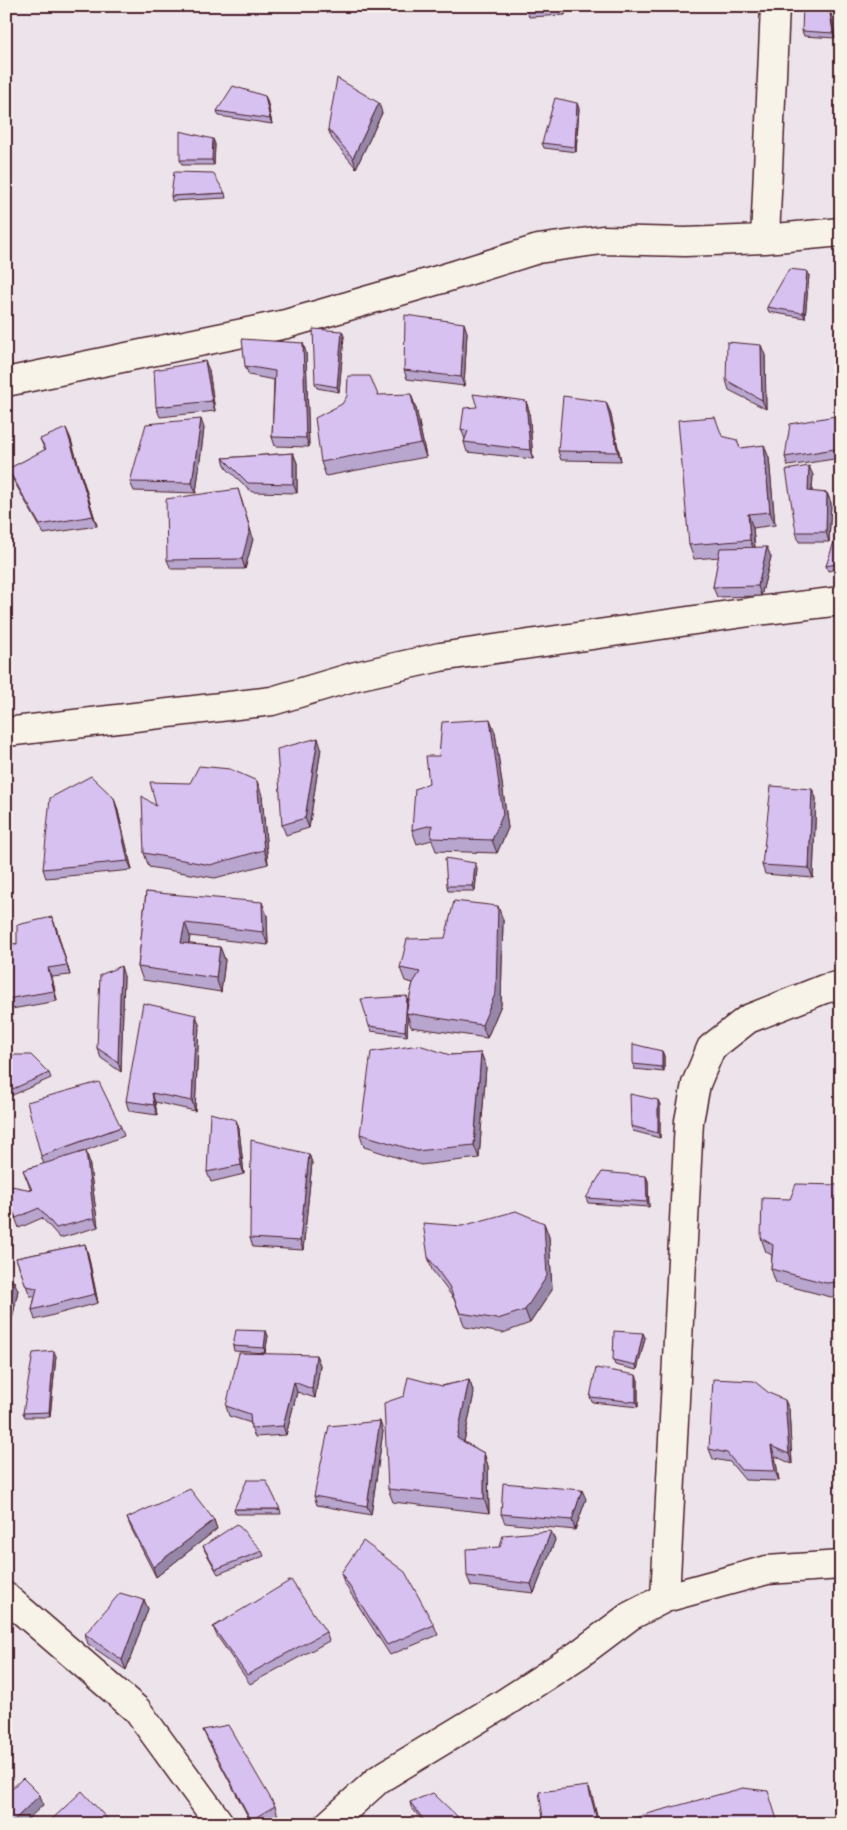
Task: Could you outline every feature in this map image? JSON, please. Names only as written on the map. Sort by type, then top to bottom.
[{"type":"street","points":[[765,239],[775,6]]},
{"type":"street","points":[[6,382],[286,324],[445,278],[538,248],[602,240],[685,242],[765,239],[841,232]]},
{"type":"street","points":[[6,732],[272,701],[356,676],[440,656],[757,611],[841,601]]},
{"type":"street","points":[[664,1598],[689,1121],[696,1084],[711,1048],[748,1019],[841,984]]},
{"type":"street","points":[[329,1824],[379,1779],[503,1704],[578,1655],[630,1616],[664,1598],[767,1570],[841,1566]]},
{"type":"street","points":[[6,1597],[137,1710],[220,1824]]},
{"type":"building","points":[[803,6],[829,6],[833,33],[802,31]]},
{"type":"building","points":[[337,78],[379,103],[353,158],[328,129]]},
{"type":"building","points":[[233,86],[265,96],[270,119],[217,111]]},
{"type":"building","points":[[555,98],[577,103],[575,147],[542,143]]},
{"type":"building","points":[[180,131],[213,139],[212,160],[180,160]]},
{"type":"building","points":[[174,172],[213,173],[225,193],[171,196]]},
{"type":"building","points":[[789,269],[807,271],[803,313],[767,307]]},
{"type":"building","points":[[405,315],[464,323],[461,377],[404,370]]},
{"type":"building","points":[[313,329],[342,331],[337,387],[315,383]]},
{"type":"building","points":[[242,339],[303,343],[306,438],[272,437],[275,371],[245,366]]},
{"type":"building","points":[[727,342],[761,345],[762,400],[726,380]]},
{"type":"building","points":[[205,361],[212,401],[156,407],[154,370]]},
{"type":"building","points":[[348,376],[370,376],[378,395],[411,394],[421,443],[321,462],[315,418],[342,404],[347,396]]},
{"type":"building","points":[[473,394],[526,401],[530,450],[464,442],[468,431],[461,429],[464,408],[477,407]]},
{"type":"building","points":[[563,396],[606,402],[618,452],[558,451]]},
{"type":"building","points":[[841,415],[841,448],[785,457],[790,424]]},
{"type":"building","points":[[715,417],[722,436],[737,440],[740,448],[764,445],[770,512],[748,514],[750,540],[689,545],[678,420]]},
{"type":"building","points":[[201,419],[192,483],[130,482],[146,424]]},
{"type":"building","points":[[66,428],[93,516],[40,525],[8,469],[46,449],[40,439]]},
{"type":"building","points":[[293,453],[293,484],[248,483],[223,458]]},
{"type":"building","points":[[809,466],[808,491],[827,493],[826,532],[796,532],[786,470]]},
{"type":"building","points":[[238,489],[250,529],[242,559],[167,560],[166,499]]},
{"type":"building","points":[[841,532],[841,563],[826,566],[837,533]]},
{"type":"building","points":[[767,547],[758,586],[713,587],[720,548]]},
{"type":"building","points":[[490,719],[503,814],[492,840],[431,838],[432,825],[412,830],[415,789],[429,783],[426,756],[439,756],[442,722]]},
{"type":"building","points":[[318,738],[305,818],[282,825],[277,749]]},
{"type":"building","points":[[199,766],[230,769],[257,781],[264,850],[210,865],[144,853],[142,796],[156,806],[150,782],[190,783]]},
{"type":"building","points":[[91,776],[114,798],[128,861],[43,869],[50,798]]},
{"type":"building","points":[[771,786],[812,789],[809,868],[762,865]]},
{"type":"building","points":[[445,858],[475,863],[473,886],[447,886]]},
{"type":"building","points":[[146,892],[262,902],[263,932],[185,923],[181,943],[220,947],[216,978],[138,967]]},
{"type":"building","points":[[454,901],[498,906],[496,992],[482,1025],[406,1013],[413,983],[420,972],[400,968],[407,939],[445,938]]},
{"type":"building","points":[[841,906],[841,919],[833,917]]},
{"type":"building","points":[[52,917],[67,965],[48,968],[54,991],[6,999],[6,943],[17,944],[17,925]]},
{"type":"building","points":[[121,966],[118,1062],[97,1048],[100,975]]},
{"type":"building","points":[[407,996],[405,1031],[369,1026],[361,999]]},
{"type":"building","points":[[143,1003],[196,1015],[192,1101],[152,1093],[154,1105],[126,1101]]},
{"type":"building","points":[[633,1044],[662,1051],[662,1067],[633,1064]]},
{"type":"building","points":[[419,1045],[450,1055],[481,1053],[474,1145],[417,1151],[360,1134],[371,1052]]},
{"type":"building","points":[[7,1055],[31,1055],[49,1073],[6,1092]]},
{"type":"building","points":[[99,1082],[121,1127],[41,1156],[27,1102]]},
{"type":"building","points":[[630,1094],[658,1100],[658,1133],[631,1126]]},
{"type":"building","points":[[210,1113],[236,1120],[241,1165],[207,1172]]},
{"type":"building","points":[[251,1140],[309,1154],[300,1241],[250,1238]]},
{"type":"building","points":[[86,1151],[94,1218],[56,1228],[39,1208],[16,1218],[6,1193],[6,1185],[32,1190],[23,1170]]},
{"type":"building","points":[[602,1172],[646,1176],[647,1202],[586,1198]]},
{"type":"building","points":[[796,1184],[841,1185],[841,1282],[826,1283],[771,1269],[773,1245],[761,1238],[762,1198],[790,1199]]},
{"type":"building","points":[[516,1211],[544,1223],[547,1276],[525,1310],[498,1319],[460,1313],[449,1286],[428,1257],[423,1223],[462,1226]]},
{"type":"building","points":[[85,1244],[95,1294],[32,1310],[37,1288],[26,1286],[16,1258]]},
{"type":"building","points":[[14,1281],[7,1316],[6,1316],[6,1282]]},
{"type":"building","points":[[236,1330],[266,1331],[264,1348],[233,1346]]},
{"type":"building","points":[[614,1331],[643,1333],[636,1365],[613,1360]]},
{"type":"building","points":[[54,1351],[49,1412],[23,1413],[33,1353]]},
{"type":"building","points":[[239,1353],[316,1355],[312,1389],[294,1382],[283,1426],[251,1428],[250,1414],[226,1406]]},
{"type":"building","points":[[596,1368],[636,1375],[636,1402],[590,1397]]},
{"type":"building","points":[[408,1377],[442,1386],[469,1380],[457,1438],[484,1453],[484,1499],[388,1489],[384,1403],[404,1396]]},
{"type":"building","points":[[713,1379],[754,1381],[769,1393],[785,1400],[789,1454],[771,1446],[775,1471],[741,1470],[727,1453],[709,1449]]},
{"type":"building","points":[[380,1421],[367,1506],[314,1496],[329,1426]]},
{"type":"building","points":[[247,1480],[266,1480],[280,1509],[234,1509]]},
{"type":"building","points":[[503,1483],[582,1490],[572,1520],[501,1514]]},
{"type":"building","points":[[190,1489],[214,1520],[153,1567],[127,1518]]},
{"type":"building","points":[[237,1524],[262,1551],[216,1569],[203,1546]]},
{"type":"building","points":[[551,1531],[531,1584],[467,1576],[466,1549],[500,1547],[503,1535]]},
{"type":"building","points":[[363,1541],[405,1572],[434,1625],[387,1645],[341,1573]]},
{"type":"building","points":[[291,1580],[326,1632],[247,1675],[213,1627]]},
{"type":"building","points":[[120,1593],[144,1600],[122,1660],[85,1634]]},
{"type":"building","points":[[228,1725],[275,1806],[251,1820],[203,1730]]},
{"type":"building","points":[[23,1778],[40,1795],[10,1824],[6,1824],[6,1794]]},
{"type":"building","points":[[588,1786],[598,1824],[544,1824],[539,1792]]},
{"type":"building","points":[[743,1788],[768,1791],[778,1823],[626,1824],[625,1822],[643,1815]]},
{"type":"building","points":[[82,1791],[111,1823],[47,1824]]},
{"type":"building","points":[[433,1793],[457,1816],[448,1824],[427,1824],[410,1802]]}]
